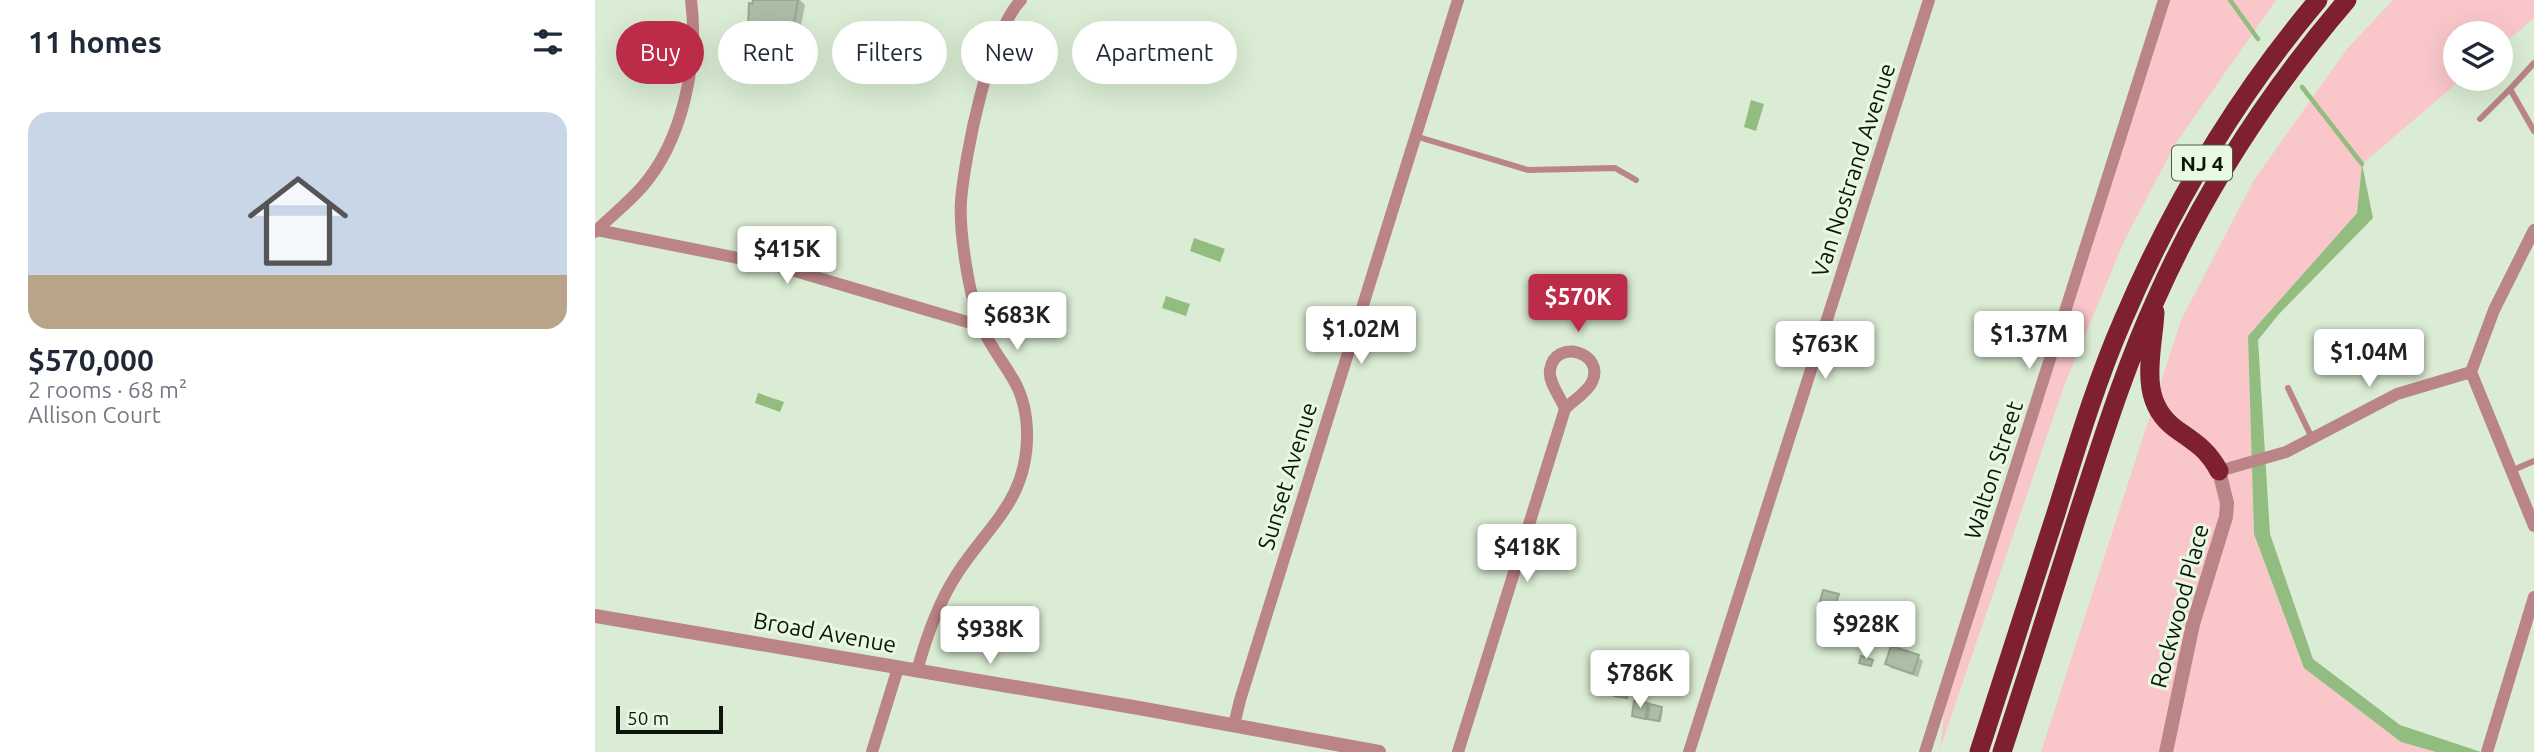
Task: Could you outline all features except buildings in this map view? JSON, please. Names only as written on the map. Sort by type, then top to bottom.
[{"type":"highway","name":"NJ 4","points":[[1979,752],[2086,418],[2133,295],[2206,156],[2265,69],[2318,0]]},
{"type":"highway","name":"NJ 4","points":[[2002,752],[2107,425],[2156,297],[2214,186],[2241,142],[2301,56],[2347,0]]},
{"type":"highway","points":[[2156,297],[2154,340],[2148,368],[2158,410],[2170,424],[2202,446],[2227,469]]},
{"type":"street","points":[[596,231],[643,186],[663,154],[675,127],[685,99],[691,64],[694,35],[691,0]]},
{"type":"street","points":[[917,671],[941,602],[956,575],[1010,503],[1025,455],[1025,411],[1021,390],[981,326],[966,270],[961,202],[968,152],[981,94],[1004,26],[1021,0]]},
{"type":"street","name":"Sunset Avenue","points":[[1234,725],[1458,0]]},
{"type":"street","name":"Van Nostrand Avenue","points":[[1689,752],[1929,0]]},
{"type":"street","name":"Walton Street","points":[[1925,752],[2164,0]]},
{"type":"street","points":[[2534,230],[2494,310],[2471,372],[2534,526]]},
{"type":"street","points":[[596,231],[778,266],[981,326]]},
{"type":"street","points":[[1458,752],[1565,409],[1588,388],[1594,376],[1591,362],[1575,351],[1556,357],[1550,369],[1552,382],[1565,409]]},
{"type":"street","points":[[2227,469],[2286,452],[2397,394],[2471,372]]},
{"type":"street","name":"Rockwood Place","points":[[2166,752],[2193,624],[2226,517],[2227,469]]},
{"type":"street","points":[[2487,752],[2534,597]]},
{"type":"street","name":"Broad Avenue","points":[[595,616],[1234,725],[1349,750],[1378,752]]},
{"type":"street","points":[[872,752],[898,668]]},
{"type":"lane","points":[[2513,86],[2534,63]]},
{"type":"lane","points":[[2480,119],[2508,91]]},
{"type":"lane","points":[[2511,91],[2534,131]]},
{"type":"lane","points":[[1415,136],[1528,170],[1615,168],[1636,180]]},
{"type":"lane","points":[[2288,388],[2312,438]]},
{"type":"lane","points":[[2511,471],[2534,461]]},
{"type":"shaded area","points":[[2166,0],[2276,0],[2176,143],[2125,239],[2064,386],[1940,749],[1947,687]]},
{"type":"shaded area","points":[[2393,0],[2534,0],[2534,18],[2513,36],[2513,21],[2443,21],[2443,91],[2448,91],[2362,164],[2357,213],[2248,336],[2254,534],[2304,668],[2401,742],[2436,752],[2041,752],[2181,320],[2254,180],[2347,49]]},
{"type":"shaded area","points":[[1751,100],[1764,104],[1756,131],[1744,127]]},
{"type":"shaded area","points":[[2362,164],[2373,218],[2279,314],[2258,340],[2270,534],[2313,659],[2400,725],[2481,752],[2436,752],[2401,742],[2304,668],[2254,534],[2248,336],[2357,213]]},
{"type":"shaded area","points":[[1194,238],[1225,249],[1220,262],[1190,251]]},
{"type":"shaded area","points":[[1166,296],[1190,304],[1186,316],[1162,308]]},
{"type":"shaded area","points":[[758,393],[784,402],[780,412],[755,403]]},
{"type":"waterway","points":[[2230,0],[2258,39]]},
{"type":"waterway","points":[[2302,87],[2362,164]]}]
